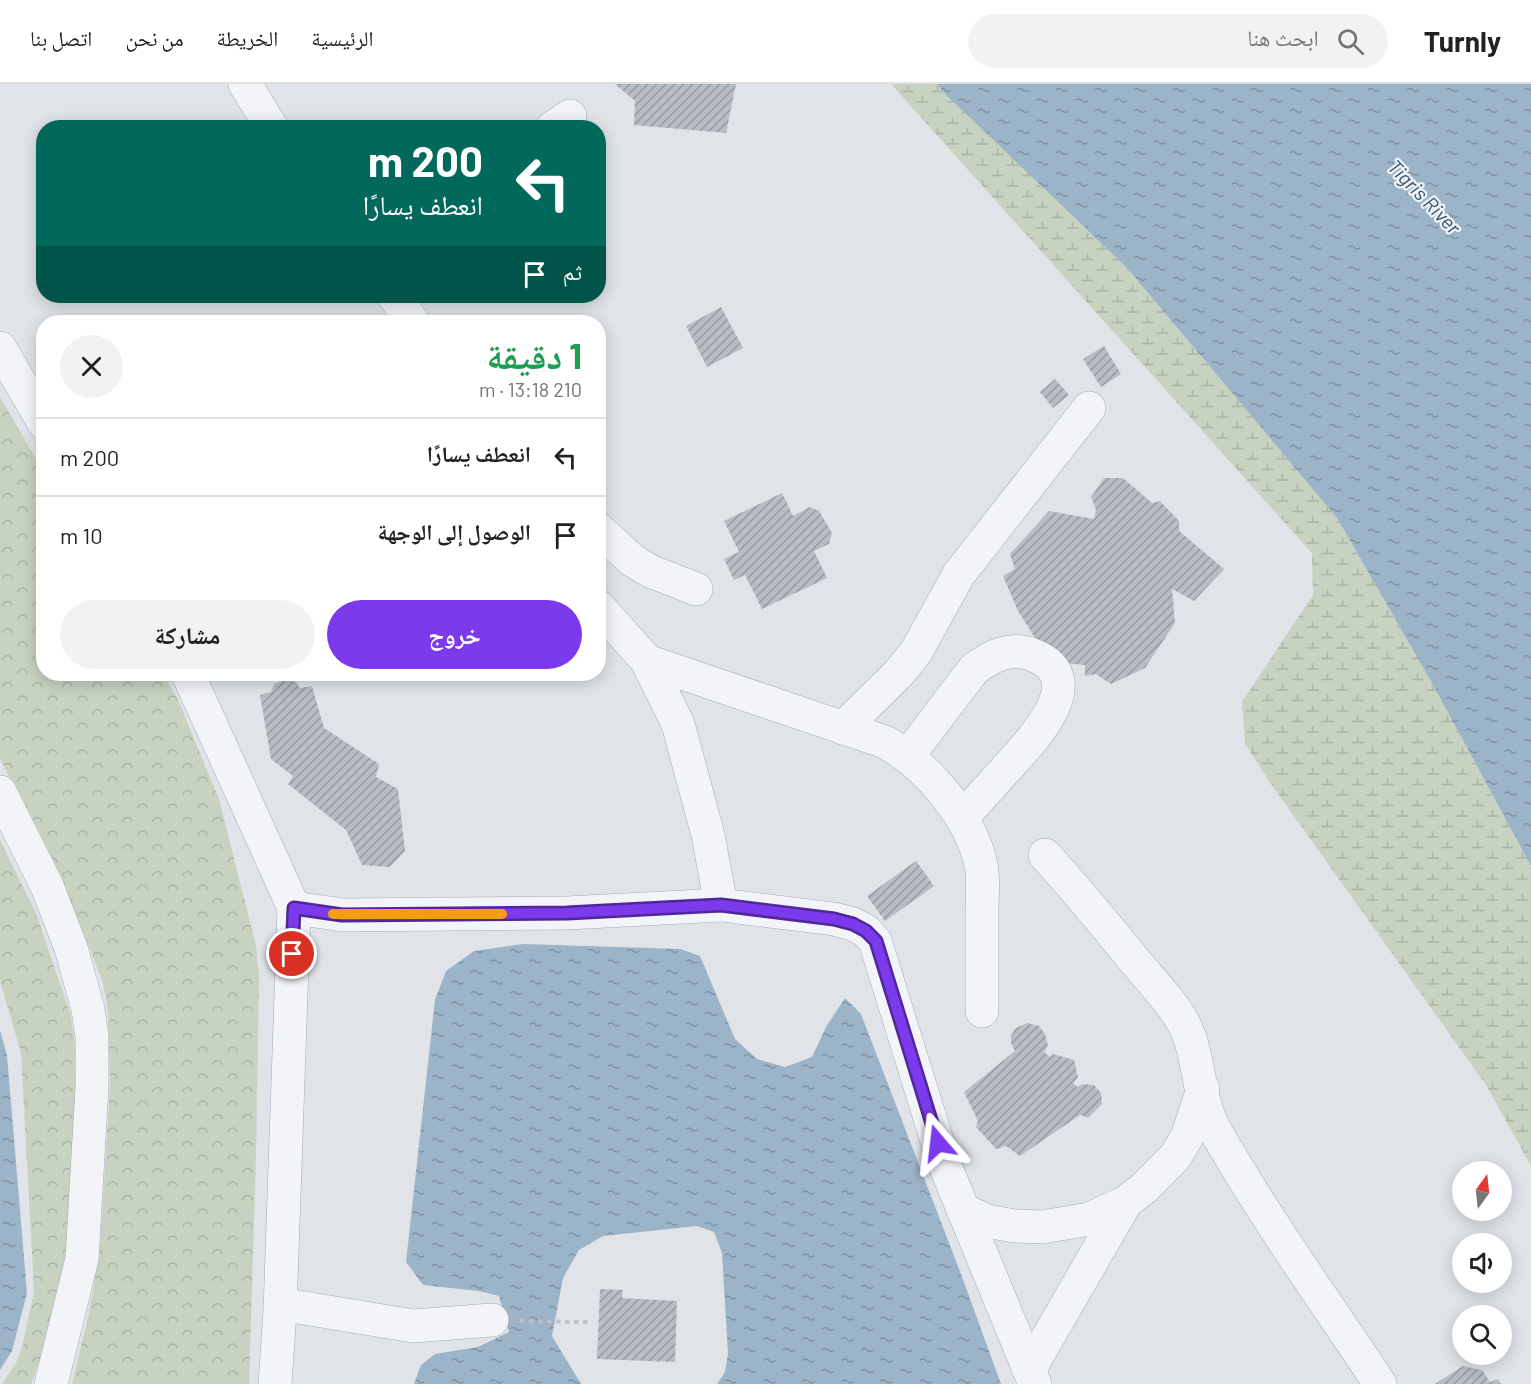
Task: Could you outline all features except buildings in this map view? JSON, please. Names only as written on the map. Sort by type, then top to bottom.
[{"type":"street","points":[[246,84],[267,120]]},
{"type":"street","points":[[0,348],[36,409]]},
{"type":"street","points":[[843,728],[898,674],[916,652],[959,574],[1089,408]]},
{"type":"street","points":[[606,536],[632,560],[650,571],[696,589]]},
{"type":"street","points":[[606,615],[647,661],[678,724],[708,836],[721,905]]},
{"type":"street","points":[[908,756],[974,669],[988,659],[1005,651],[1019,651],[1034,655],[1047,664],[1055,674],[1059,687],[1056,704],[1048,720],[1033,740],[962,818]]},
{"type":"street","points":[[647,661],[885,742],[908,756],[939,789],[962,818],[974,838],[982,867],[982,1011]]},
{"type":"street","points":[[191,681],[294,908],[280,1304],[274,1384]]},
{"type":"street","points":[[0,792],[47,886],[71,948],[88,1009],[92,1037],[92,1087],[82,1258],[51,1384]]},
{"type":"street","points":[[1045,855],[1090,906],[1183,1023],[1196,1054],[1207,1108],[1215,1130],[1380,1384]]},
{"type":"street","points":[[294,908],[342,915],[567,913],[721,905],[834,919],[853,924],[866,931],[876,941],[944,1163],[1032,1377]]},
{"type":"street","points":[[963,1209],[987,1221],[1014,1226],[1042,1227],[1090,1219],[1126,1202],[1144,1188],[1175,1156],[1187,1137],[1203,1089]]},
{"type":"street","points":[[1032,1377],[1126,1202]]},
{"type":"street","points":[[280,1304],[413,1326],[492,1320]]},
{"type":"path","points":[[492,1320],[588,1322]]},
{"type":"green space","points":[[891,84],[937,84],[1127,268],[1337,518],[1432,683],[1531,866],[1531,1166],[1486,1085],[1245,744],[1242,702],[1313,595],[1312,553]]},
{"type":"green space","points":[[0,397],[36,459],[36,681],[167,681],[178,700],[219,799],[256,946],[259,977],[249,1384],[72,1384],[89,1313],[100,1248],[110,1086],[108,1010],[103,983],[88,944],[0,758]]},
{"type":"green space","points":[[0,840],[36,913],[71,1016],[80,1084],[64,1271],[40,1360],[31,1384],[2,1384],[16,1363],[22,1347],[34,1292],[21,1053],[0,981]]},
{"type":"water","name":"Tigris River","points":[[937,84],[1531,84],[1531,866],[1432,683],[1337,518],[1127,268]]},
{"type":"water","points":[[523,944],[680,949],[700,956],[735,1039],[757,1059],[785,1067],[812,1057],[826,1027],[845,998],[861,1014],[1001,1384],[717,1384],[725,1372],[728,1354],[722,1253],[714,1232],[697,1226],[603,1236],[579,1250],[563,1278],[552,1336],[581,1384],[414,1384],[421,1365],[435,1354],[478,1347],[509,1332],[499,1296],[479,1291],[423,1285],[406,1262],[435,1000],[446,971],[474,951]]},
{"type":"water","points":[[0,1030],[7,1056],[27,1293],[12,1351],[0,1370]]},
{"type":"slow traffic","points":[[333,914],[502,914]]},
{"type":"route","points":[[292,954],[294,908],[342,915],[567,913],[721,905],[834,919],[853,924],[866,931],[876,941],[938,1143]]}]
